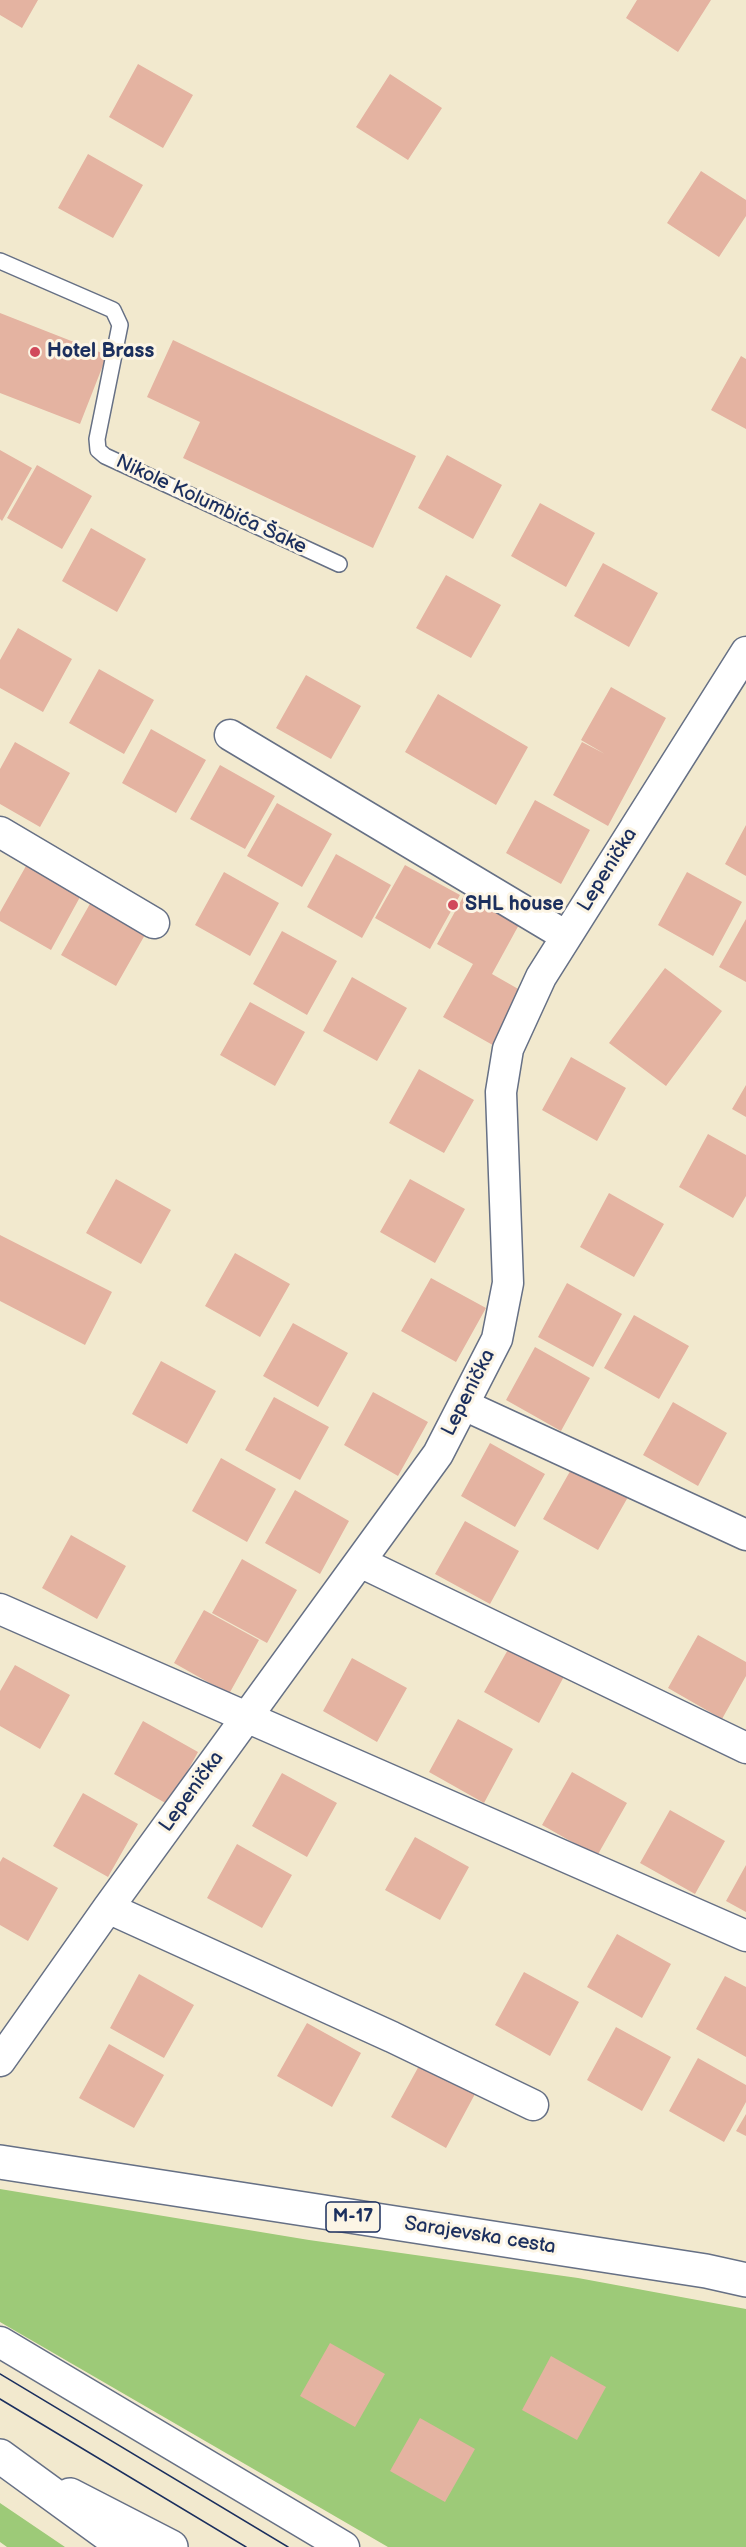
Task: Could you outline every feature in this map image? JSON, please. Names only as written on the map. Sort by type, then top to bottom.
[{"type":"main road","name":"Sarajevska cesta","points":[[0,2162],[706,2271],[746,2280]]},
{"type":"main road","points":[[706,2271],[746,2264]]},
{"type":"main road","points":[[12,2464],[125,2547]]},
{"type":"main road","points":[[12,2464],[171,2547]]},
{"type":"street","name":"Lepenička","points":[[0,2061],[108,1908],[438,1454],[464,1405],[497,1339],[508,1282],[501,1092],[508,1049],[541,977],[746,652]]},
{"type":"street","points":[[230,735],[566,936]]},
{"type":"street","points":[[0,832],[154,923]]},
{"type":"street","points":[[464,1405],[746,1535]]},
{"type":"street","points":[[360,1562],[746,1748]]},
{"type":"street","points":[[0,1609],[746,1935]]},
{"type":"street","points":[[108,1908],[392,2037],[533,2105]]},
{"type":"street","points":[[0,2342],[344,2547]]},
{"type":"lane","name":"Nikole Kolumbića Šake","points":[[0,261],[113,310],[120,325],[97,439],[98,450],[105,456],[339,564]]},
{"type":"green space","points":[[0,2189],[309,2240],[578,2278],[746,2309],[746,2547],[388,2547],[0,2322]]},
{"type":"green space","points":[[0,2503],[65,2547],[7,2547],[0,2542]]},
{"type":"building","points":[[0,0],[38,0],[22,28],[0,15]]},
{"type":"building","points":[[637,0],[711,0],[678,52],[626,18]]},
{"type":"building","points":[[138,64],[193,95],[163,148],[109,117]]},
{"type":"building","points":[[390,74],[442,108],[408,160],[356,127]]},
{"type":"building","points":[[88,154],[143,185],[113,238],[58,208]]},
{"type":"building","points":[[701,171],[746,200],[746,216],[719,257],[667,223]]},
{"type":"building","points":[[0,313],[107,355],[80,424],[0,393]]},
{"type":"building","points":[[173,340],[416,456],[373,548],[183,458],[200,422],[147,397]]},
{"type":"building","points":[[741,356],[746,359],[746,429],[711,410]]},
{"type":"building","points":[[0,450],[32,468],[2,521],[0,519]]},
{"type":"building","points":[[447,455],[502,485],[473,539],[418,508]]},
{"type":"building","points":[[37,465],[92,496],[62,549],[7,518]]},
{"type":"building","points":[[540,503],[595,533],[566,587],[511,556]]},
{"type":"building","points":[[91,528],[146,559],[117,612],[62,581]]},
{"type":"building","points":[[603,563],[658,593],[629,647],[574,616]]},
{"type":"building","points":[[446,575],[501,605],[471,658],[416,628]]},
{"type":"building","points":[[18,628],[72,659],[43,712],[0,688],[0,660]]},
{"type":"building","points":[[99,669],[154,700],[124,754],[69,723]]},
{"type":"building","points":[[306,675],[361,706],[331,759],[276,728]]},
{"type":"building","points":[[611,687],[666,718],[608,826],[553,795],[582,742],[605,754],[581,740]]},
{"type":"building","points":[[438,694],[528,747],[496,805],[405,752]]},
{"type":"building","points":[[151,729],[206,760],[176,813],[122,783]]},
{"type":"building","points":[[15,742],[70,773],[40,827],[0,804],[0,769]]},
{"type":"building","points":[[220,765],[275,796],[245,849],[190,819]]},
{"type":"building","points":[[535,800],[590,830],[561,884],[506,853]]},
{"type":"building","points":[[277,803],[332,834],[302,887],[247,856]]},
{"type":"building","points":[[746,825],[746,876],[725,864]]},
{"type":"building","points":[[336,854],[391,885],[362,938],[307,907]]},
{"type":"building","points":[[405,865],[460,895],[430,949],[375,918]]},
{"type":"building","points":[[26,866],[80,897],[51,950],[0,921],[0,912]]},
{"type":"building","points":[[224,872],[279,903],[250,956],[195,925]]},
{"type":"building","points":[[687,872],[742,902],[713,956],[658,925]]},
{"type":"building","points":[[467,890],[521,921],[492,974],[527,994],[498,1048],[443,1017],[473,964],[437,944]]},
{"type":"building","points":[[91,902],[146,933],[116,986],[61,955]]},
{"type":"building","points":[[746,919],[746,982],[719,967]]},
{"type":"building","points":[[282,931],[337,961],[307,1015],[253,984]]},
{"type":"building","points":[[665,968],[722,1011],[666,1086],[609,1043]]},
{"type":"building","points":[[352,977],[407,1008],[377,1061],[323,1031]]},
{"type":"building","points":[[250,1002],[305,1032],[275,1086],[220,1055]]},
{"type":"building","points":[[571,1057],[626,1088],[597,1141],[542,1110]]},
{"type":"building","points":[[419,1069],[474,1100],[444,1153],[389,1123]]},
{"type":"building","points":[[746,1085],[746,1117],[732,1109]]},
{"type":"building","points":[[708,1134],[746,1155],[746,1196],[733,1218],[679,1187]]},
{"type":"building","points":[[116,1179],[171,1210],[141,1264],[86,1233]]},
{"type":"building","points":[[410,1179],[465,1209],[435,1263],[380,1232]]},
{"type":"building","points":[[609,1193],[664,1224],[634,1277],[580,1247]]},
{"type":"building","points":[[0,1235],[112,1292],[85,1345],[0,1301]]},
{"type":"building","points":[[235,1253],[290,1284],[260,1337],[205,1306]]},
{"type":"building","points":[[431,1278],[486,1308],[456,1362],[401,1331]]},
{"type":"building","points":[[567,1283],[622,1314],[593,1367],[538,1337]]},
{"type":"building","points":[[634,1315],[689,1346],[659,1399],[604,1368]]},
{"type":"building","points":[[293,1323],[348,1353],[318,1407],[263,1376]]},
{"type":"building","points":[[535,1347],[590,1378],[561,1431],[506,1400]]},
{"type":"building","points":[[161,1361],[216,1391],[187,1444],[132,1414]]},
{"type":"building","points":[[373,1392],[428,1422],[398,1476],[344,1445]]},
{"type":"building","points":[[274,1397],[329,1427],[300,1480],[245,1450]]},
{"type":"building","points":[[673,1402],[727,1433],[698,1486],[643,1455]]},
{"type":"building","points":[[490,1443],[545,1474],[515,1527],[461,1496]]},
{"type":"building","points":[[221,1458],[276,1489],[247,1542],[192,1511]]},
{"type":"building","points":[[573,1466],[628,1497],[598,1550],[543,1519]]},
{"type":"building","points":[[295,1490],[349,1521],[320,1574],[265,1543]]},
{"type":"building","points":[[465,1521],[519,1551],[490,1604],[435,1574]]},
{"type":"building","points":[[71,1535],[126,1566],[97,1619],[42,1588]]},
{"type":"building","points":[[242,1559],[297,1590],[267,1643],[212,1613]]},
{"type":"building","points":[[204,1610],[259,1640],[229,1694],[174,1663]]},
{"type":"building","points":[[698,1635],[746,1662],[746,1676],[722,1719],[668,1688]]},
{"type":"building","points":[[514,1639],[568,1669],[539,1723],[484,1692]]},
{"type":"building","points":[[352,1658],[407,1688],[377,1742],[323,1711]]},
{"type":"building","points":[[15,1665],[70,1695],[40,1749],[0,1726],[0,1691]]},
{"type":"building","points":[[458,1719],[513,1749],[484,1803],[429,1772]]},
{"type":"building","points":[[143,1721],[198,1752],[169,1805],[114,1774]]},
{"type":"building","points":[[572,1772],[627,1803],[597,1856],[542,1825]]},
{"type":"building","points":[[282,1773],[337,1803],[307,1857],[252,1826]]},
{"type":"building","points":[[83,1793],[138,1824],[108,1877],[53,1846]]},
{"type":"building","points":[[670,1810],[725,1841],[695,1894],[640,1863]]},
{"type":"building","points":[[415,1837],[469,1867],[440,1920],[385,1890]]},
{"type":"building","points":[[237,1844],[292,1875],[262,1928],[207,1898]]},
{"type":"building","points":[[3,1857],[58,1888],[28,1941],[0,1925],[0,1862]]},
{"type":"building","points":[[746,1865],[746,1912],[726,1901]]},
{"type":"building","points":[[617,1934],[671,1964],[642,2018],[587,1987]]},
{"type":"building","points":[[524,1972],[579,2002],[550,2056],[495,2025]]},
{"type":"building","points":[[139,1974],[194,2005],[164,2058],[110,2028]]},
{"type":"building","points":[[725,1976],[746,1987],[746,2057],[696,2029]]},
{"type":"building","points":[[307,2023],[361,2053],[332,2107],[277,2076]]},
{"type":"building","points":[[616,2027],[671,2057],[642,2111],[587,2080]]},
{"type":"building","points":[[109,2044],[164,2075],[134,2128],[79,2098]]},
{"type":"building","points":[[698,2058],[746,2085],[746,2102],[724,2142],[669,2111]]},
{"type":"building","points":[[420,2064],[475,2094],[446,2148],[391,2117]]},
{"type":"building","points":[[746,2114],[746,2136],[736,2131]]},
{"type":"building","points":[[330,2343],[385,2374],[355,2427],[300,2396]]},
{"type":"building","points":[[551,2356],[606,2387],[577,2440],[522,2410]]},
{"type":"building","points":[[420,2418],[475,2449],[445,2502],[390,2471]]},
{"type":"tram line","points":[[0,2374],[288,2547]]},
{"type":"tram line","points":[[0,2399],[246,2547]]},
{"type":"place","name":"Hotel Brass","points":[[35,352]]},
{"type":"place","name":"SHL house","points":[[453,905]]}]
